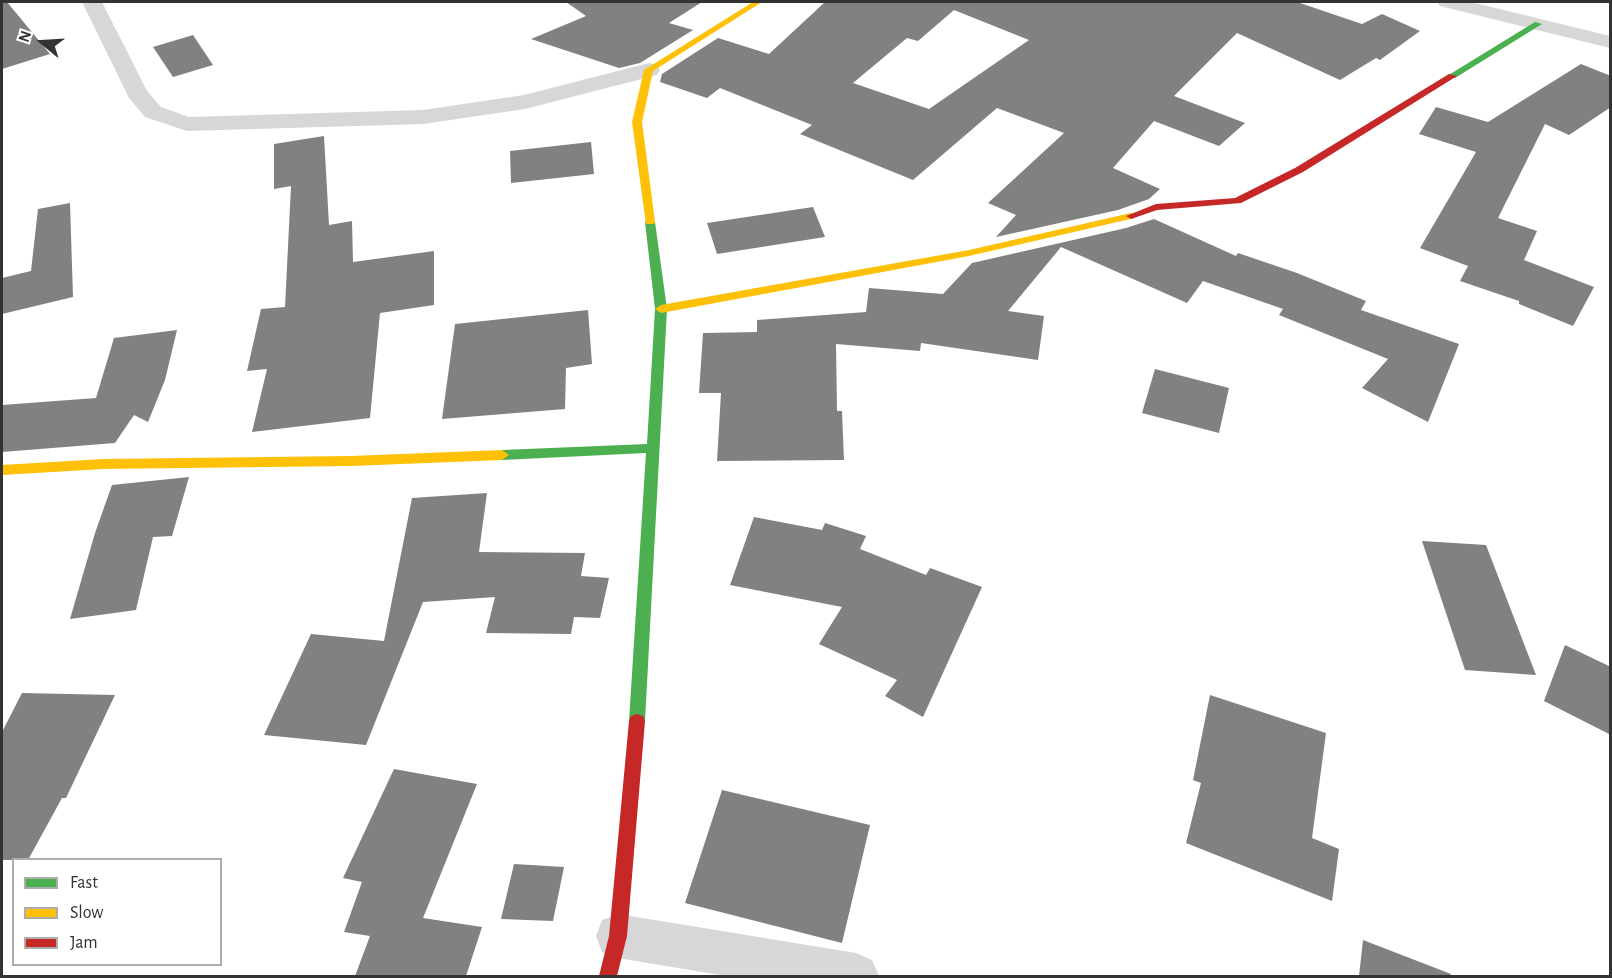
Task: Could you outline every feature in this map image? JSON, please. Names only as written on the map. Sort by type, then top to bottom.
[{"type":"street","points":[[92,2],[137,93],[153,112],[187,124],[423,117],[525,102],[649,70],[758,2]]},
{"type":"street","points":[[1447,2],[1611,42]]},
{"type":"street","points":[[662,309],[969,253],[1126,218],[1156,207],[1238,201],[1299,170],[1538,24]]},
{"type":"street","points":[[649,70],[637,122],[662,309],[638,705],[613,956],[856,976]]},
{"type":"street","points":[[2,470],[103,464],[351,461],[654,448]]},
{"type":"building","points":[[2,2],[7,2],[50,54],[2,69]]},
{"type":"building","points":[[566,2],[702,2],[669,23],[693,30],[640,63],[619,68],[531,39],[586,16]]},
{"type":"building","points":[[825,2],[1297,2],[1362,24],[1382,14],[1420,31],[1380,60],[1376,58],[1340,80],[1237,33],[1174,96],[1245,123],[1219,146],[1154,121],[1113,168],[1160,189],[1149,199],[1118,210],[996,237],[1016,215],[988,203],[1064,133],[997,108],[913,180],[800,134],[812,125],[720,88],[707,98],[660,82],[662,74],[718,38],[769,54]],"holes":[[[954,10],[1029,40],[929,109],[853,83],[907,38],[918,41]]]},
{"type":"building","points":[[193,35],[213,65],[173,77],[153,47]]},
{"type":"building","points":[[1581,64],[1611,76],[1611,107],[1569,135],[1545,124],[1498,218],[1537,231],[1524,260],[1594,287],[1573,326],[1519,304],[1519,301],[1460,281],[1468,266],[1420,248],[1476,152],[1419,134],[1436,107],[1488,122]]},
{"type":"building","points":[[324,136],[329,225],[352,221],[353,262],[434,251],[434,305],[380,313],[370,418],[252,432],[267,369],[247,371],[261,309],[285,307],[291,186],[274,189],[274,144]]},
{"type":"building","points":[[591,142],[594,174],[511,183],[510,151]]},
{"type":"building","points":[[70,203],[73,297],[2,314],[2,278],[31,271],[38,209]]},
{"type":"building","points":[[813,207],[825,237],[717,254],[707,223]]},
{"type":"building","points":[[1154,219],[1236,256],[1238,253],[1297,273],[1366,301],[1361,310],[1459,344],[1428,422],[1362,388],[1388,359],[1279,315],[1283,309],[1203,281],[1187,303],[1061,247],[1008,311],[1044,316],[1038,360],[921,343],[920,351],[836,344],[837,411],[842,411],[844,460],[717,461],[721,393],[699,393],[703,333],[757,332],[757,320],[866,312],[869,288],[943,294],[972,263],[1126,228]]},
{"type":"building","points":[[588,310],[592,364],[566,368],[565,409],[442,419],[455,324]]},
{"type":"building","points":[[177,330],[165,380],[148,422],[134,415],[115,443],[2,452],[2,405],[96,398],[114,338]]},
{"type":"building","points":[[1155,369],[1229,388],[1219,433],[1142,413]]},
{"type":"building","points":[[189,477],[172,536],[153,537],[136,610],[70,619],[95,533],[112,485]]},
{"type":"building","points":[[487,493],[479,552],[585,553],[581,576],[609,578],[600,618],[574,617],[571,634],[486,633],[495,597],[423,602],[366,745],[264,735],[311,634],[384,641],[412,498]]},
{"type":"building","points":[[754,517],[822,530],[825,523],[866,536],[860,549],[926,575],[930,568],[982,587],[923,717],[885,696],[897,680],[819,644],[842,607],[730,585]]},
{"type":"building","points":[[1422,541],[1486,545],[1536,675],[1465,670]]},
{"type":"building","points":[[1565,645],[1611,667],[1611,735],[1544,701]]},
{"type":"building","points":[[22,693],[115,695],[66,798],[62,798],[29,858],[2,860],[2,732]]},
{"type":"building","points":[[1210,695],[1326,733],[1312,838],[1339,849],[1332,901],[1186,843],[1201,783],[1193,780]]},
{"type":"building","points":[[394,769],[477,784],[423,918],[482,927],[466,976],[355,976],[370,936],[344,932],[362,882],[343,878]]},
{"type":"building","points":[[722,790],[870,825],[842,943],[685,903]]},
{"type":"building","points":[[514,864],[564,867],[553,921],[501,919]]},
{"type":"building","points":[[1363,940],[1451,974],[1450,976],[1359,976]]},
{"type":"traffic: fast","points":[[1452,76],[1538,24]]},
{"type":"traffic: fast","points":[[637,721],[661,309],[650,222]]},
{"type":"traffic: fast","points":[[502,455],[654,448]]},
{"type":"traffic: slow","points":[[650,222],[637,122],[649,70],[758,2]]},
{"type":"traffic: slow","points":[[661,309],[969,253],[1131,216]]},
{"type":"traffic: slow","points":[[2,470],[103,464],[351,461],[502,455]]},
{"type":"traffic: jam","points":[[1131,216],[1156,207],[1237,201],[1299,170],[1452,76]]},
{"type":"traffic: jam","points":[[608,976],[618,936],[637,721]]}]
